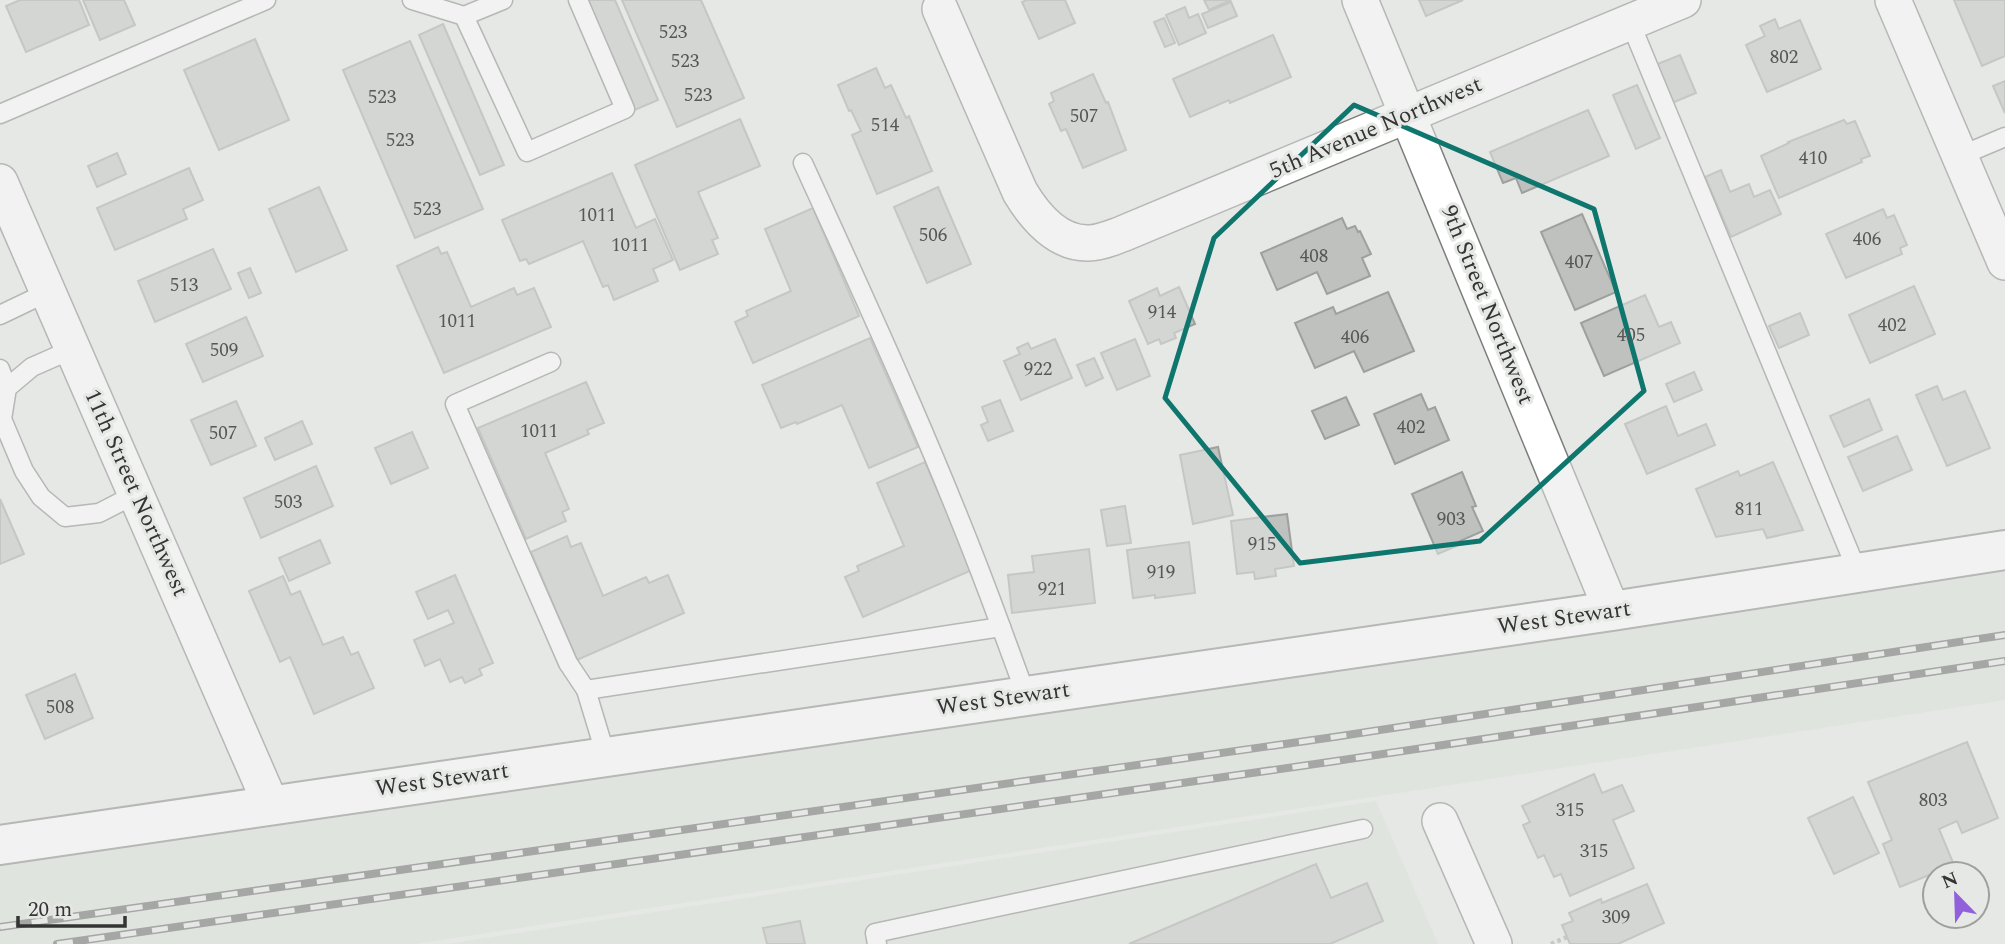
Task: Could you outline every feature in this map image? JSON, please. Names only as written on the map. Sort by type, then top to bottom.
[{"type":"street","name":"9th Street Northwest","points":[[1360,0],[1612,611]]},
{"type":"street","name":"5th Avenue Northwest","points":[[940,9],[1020,192],[1032,212],[1047,227],[1067,240],[1088,243],[1122,234],[1683,0]]},
{"type":"street","points":[[1893,0],[2005,262]]},
{"type":"street","name":"11th Street Northwest","points":[[0,182],[271,805]]},
{"type":"street","name":"West Stewart","points":[[0,845],[1612,611],[2005,550]]},
{"type":"street","points":[[1440,821],[1494,944]]},
{"type":"lane","points":[[0,114],[266,0]]},
{"type":"lane","points":[[412,0],[464,16],[503,0]]},
{"type":"lane","points":[[464,16],[527,152],[625,109],[578,0]]},
{"type":"lane","points":[[1630,22],[1858,573]]},
{"type":"lane","points":[[1960,156],[2005,138]]},
{"type":"lane","points":[[803,163],[918,416],[973,550],[1026,695]]},
{"type":"lane","points":[[0,315],[48,292]]},
{"type":"lane","points":[[7,388],[32,367],[73,349]]},
{"type":"lane","points":[[551,362],[455,404],[568,663],[586,690],[606,756]]},
{"type":"lane","points":[[0,369],[7,388],[2,419],[24,471],[41,497],[65,517],[99,513],[136,494]]},
{"type":"lane","points":[[586,690],[1001,626]]},
{"type":"lane","points":[[877,944],[875,933],[1363,829]]},
{"type":"path","points":[[1551,944],[1567,937]]},
{"type":"highlighted area","points":[[1354,105],[1594,209],[1644,391],[1480,541],[1300,563],[1165,398],[1214,238]]},
{"type":"shaded area","points":[[2005,550],[2005,700],[415,944],[0,944],[0,845]]},
{"type":"shaded area","points":[[1376,801],[1438,944],[447,944]]},
{"type":"building","points":[[20,0],[79,0],[89,25],[26,52],[6,6]]},
{"type":"building","points":[[83,0],[124,0],[135,25],[100,40]]},
{"type":"building","points":[[581,0],[615,0],[658,100],[630,112]]},
{"type":"building","points":[[622,0],[701,0],[744,98],[677,127]]},
{"type":"building","points":[[1065,0],[1075,23],[1039,39],[1022,2]]},
{"type":"building","points":[[1204,0],[1231,0],[1209,10]]},
{"type":"building","points":[[1419,0],[1463,0],[1426,16]]},
{"type":"building","points":[[1954,0],[2005,0],[2005,56],[1982,66]]},
{"type":"building","points":[[1231,2],[1237,16],[1208,28],[1202,14]]},
{"type":"building","points":[[1185,7],[1189,18],[1198,14],[1206,33],[1179,45],[1166,15]]},
{"type":"building","points":[[1164,18],[1175,43],[1165,47],[1154,22]]},
{"type":"building","points":[[1775,19],[1779,29],[1800,20],[1821,69],[1767,92],[1746,45],[1765,36],[1760,26]]},
{"type":"building","points":[[443,24],[504,165],[480,175],[419,35]]},
{"type":"building","points":[[1273,35],[1291,77],[1190,117],[1173,79]]},
{"type":"building","points":[[255,39],[289,120],[219,150],[184,70]]},
{"type":"building","points":[[410,41],[483,209],[415,238],[343,70]]},
{"type":"building","points":[[1680,55],[1696,93],[1672,103],[1655,65]]},
{"type":"building","points":[[876,68],[885,88],[891,85],[906,118],[909,116],[932,171],[877,194],[852,135],[861,131],[838,85]]},
{"type":"building","points":[[1093,74],[1106,103],[1108,102],[1126,150],[1083,168],[1066,129],[1061,131],[1049,104],[1054,101],[1051,93]]},
{"type":"building","points":[[2005,81],[2005,113],[1993,86]]},
{"type":"building","points":[[1637,85],[1660,138],[1636,149],[1613,95]]},
{"type":"building","points":[[1588,110],[1609,156],[1522,193],[1516,178],[1503,183],[1490,152]]},
{"type":"building","points":[[740,119],[760,166],[698,192],[718,238],[712,240],[718,254],[680,270],[635,165]]},
{"type":"building","points":[[1844,120],[1847,124],[1855,121],[1870,156],[1779,198],[1761,156],[1788,142]]},
{"type":"building","points":[[117,153],[126,174],[97,187],[88,166]]},
{"type":"building","points":[[189,168],[203,200],[183,209],[187,219],[115,250],[97,208]]},
{"type":"building","points":[[1721,170],[1730,192],[1749,184],[1754,197],[1770,190],[1781,214],[1731,237],[1705,177]]},
{"type":"building","points":[[612,173],[636,228],[655,219],[673,260],[653,269],[658,281],[614,300],[608,285],[603,287],[583,241],[529,264],[526,259],[520,261],[502,220]]},
{"type":"building","points":[[319,187],[347,250],[296,272],[269,209]]},
{"type":"building","points":[[938,187],[971,264],[927,283],[894,207]]},
{"type":"building","points":[[813,208],[859,316],[753,363],[735,322],[748,316],[746,311],[791,291],[765,229]]},
{"type":"building","points":[[1883,209],[1887,218],[1894,215],[1907,245],[1900,248],[1902,254],[1846,278],[1826,234]]},
{"type":"building","points":[[1582,214],[1616,292],[1575,310],[1541,232]]},
{"type":"building","points":[[1342,218],[1347,229],[1355,226],[1358,232],[1360,231],[1371,254],[1362,258],[1370,276],[1327,294],[1317,272],[1277,290],[1261,253]]},
{"type":"building","points":[[438,247],[441,254],[447,252],[471,307],[514,288],[517,295],[534,288],[551,327],[444,373],[397,266]]},
{"type":"building","points":[[213,249],[231,289],[155,322],[138,281]]},
{"type":"building","points":[[250,268],[261,293],[249,298],[238,273]]},
{"type":"building","points":[[1914,286],[1935,334],[1870,363],[1849,315]]},
{"type":"building","points":[[1179,287],[1195,324],[1174,333],[1176,338],[1161,344],[1159,339],[1148,344],[1129,301],[1157,288],[1160,296]]},
{"type":"building","points":[[1388,292],[1414,351],[1364,372],[1354,351],[1315,368],[1295,323],[1333,307],[1336,314]]},
{"type":"building","points":[[1645,295],[1659,327],[1671,322],[1680,343],[1604,376],[1581,323]]},
{"type":"building","points":[[1800,313],[1809,335],[1779,348],[1769,326]]},
{"type":"building","points":[[246,317],[263,356],[203,382],[186,344]]},
{"type":"building","points":[[870,338],[918,447],[869,468],[842,405],[781,428],[762,385]]},
{"type":"building","points":[[1055,339],[1072,378],[1021,400],[1004,361],[1020,354],[1017,348],[1028,343],[1031,349]]},
{"type":"building","points":[[1135,339],[1150,376],[1117,390],[1101,353]]},
{"type":"building","points":[[1094,358],[1103,378],[1086,386],[1077,365]]},
{"type":"building","points":[[1694,372],[1702,390],[1674,402],[1666,384]]},
{"type":"building","points":[[586,382],[604,423],[587,430],[589,434],[545,453],[569,509],[562,512],[566,521],[526,539],[478,428]]},
{"type":"building","points":[[1937,386],[1943,400],[1965,391],[1990,448],[1947,466],[1916,395]]},
{"type":"building","points":[[1421,394],[1428,410],[1435,407],[1449,440],[1395,464],[1374,414]]},
{"type":"building","points":[[1346,397],[1359,425],[1325,439],[1312,411]]},
{"type":"building","points":[[1869,399],[1882,430],[1844,447],[1830,416]]},
{"type":"building","points":[[1000,400],[1013,431],[988,441],[981,425],[988,422],[982,407]]},
{"type":"building","points":[[236,401],[256,446],[211,465],[191,420]]},
{"type":"building","points":[[1666,406],[1678,436],[1706,424],[1715,445],[1647,474],[1625,424]]},
{"type":"building","points":[[302,421],[312,444],[275,460],[265,438]]},
{"type":"building","points":[[412,432],[428,468],[391,484],[375,448]]},
{"type":"building","points":[[1897,436],[1912,470],[1863,491],[1848,457]]},
{"type":"building","points":[[1218,447],[1233,515],[1193,524],[1180,455]]},
{"type":"building","points":[[925,462],[972,570],[863,617],[845,577],[859,571],[857,566],[904,546],[877,483]]},
{"type":"building","points":[[1773,462],[1803,530],[1767,538],[1763,529],[1716,537],[1696,489],[1738,471],[1740,476]]},
{"type":"building","points":[[316,466],[333,506],[261,538],[244,498]]},
{"type":"building","points":[[1462,472],[1476,506],[1472,507],[1483,531],[1438,554],[1412,494]]},
{"type":"building","points":[[0,499],[24,554],[0,564]]},
{"type":"building","points":[[1125,506],[1131,543],[1107,546],[1101,510]]},
{"type":"building","points":[[1287,514],[1294,566],[1275,569],[1276,576],[1255,579],[1254,572],[1237,574],[1231,521]]},
{"type":"building","points":[[567,536],[571,547],[581,543],[603,596],[646,577],[649,583],[668,575],[684,613],[577,660],[531,552]]},
{"type":"building","points":[[320,540],[330,563],[289,581],[279,558]]},
{"type":"building","points":[[1189,542],[1195,593],[1133,598],[1127,550]]},
{"type":"building","points":[[1089,549],[1095,603],[1012,613],[1008,575],[1034,572],[1032,556]]},
{"type":"building","points":[[455,575],[493,663],[479,669],[482,675],[465,683],[462,677],[450,682],[440,659],[425,666],[414,640],[454,623],[448,610],[428,619],[416,592]]},
{"type":"building","points":[[283,576],[291,595],[300,591],[323,645],[343,637],[351,655],[358,652],[374,688],[314,714],[290,657],[280,662],[249,591]]},
{"type":"building","points":[[75,674],[93,718],[45,739],[26,695]]},
{"type":"building","points":[[1967,742],[1998,818],[1962,833],[1957,821],[1939,829],[1952,860],[1921,860],[1921,878],[1900,887],[1883,844],[1892,840],[1868,782]]},
{"type":"building","points":[[1594,774],[1602,793],[1622,785],[1634,811],[1613,820],[1634,868],[1570,896],[1561,874],[1554,877],[1544,855],[1538,858],[1523,825],[1530,822],[1522,806]]},
{"type":"building","points":[[1853,797],[1879,853],[1834,874],[1808,818]]},
{"type":"building","points":[[1316,864],[1331,898],[1367,883],[1383,921],[1330,944],[1129,944]]},
{"type":"building","points":[[1647,884],[1664,923],[1618,944],[1570,944],[1562,925],[1573,921],[1569,913],[1601,899],[1602,903]]},
{"type":"building","points":[[800,921],[805,944],[767,944],[763,928]]},
{"type":"railway","points":[[0,927],[1334,737],[2005,635]]},
{"type":"railway","points":[[57,944],[1336,761],[2005,661]]}]
